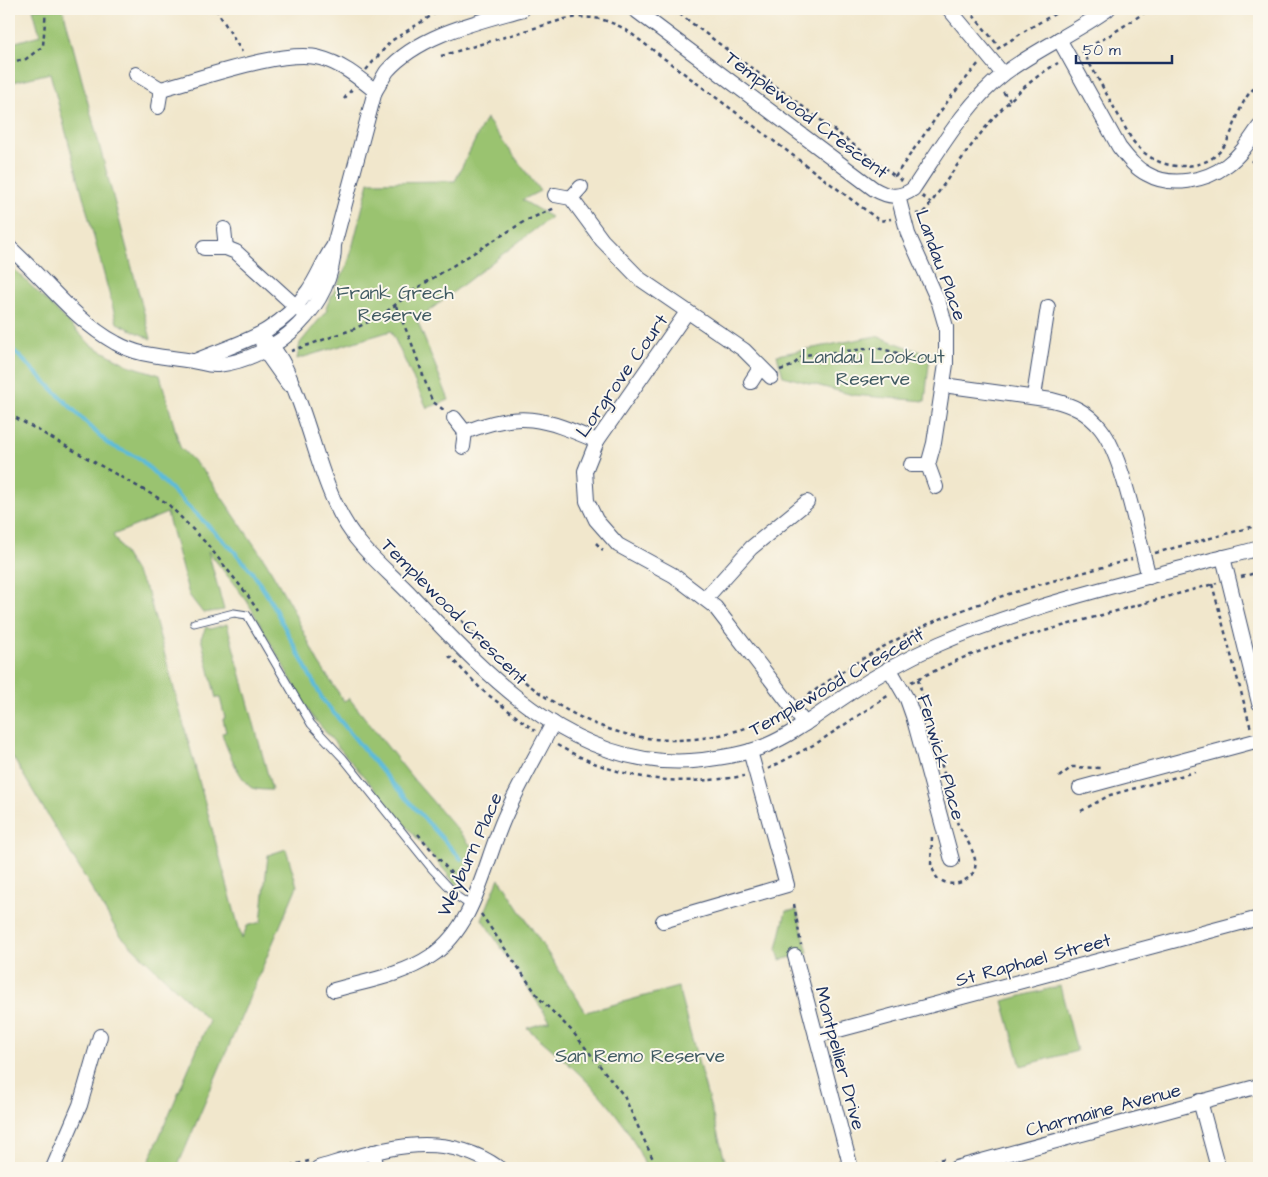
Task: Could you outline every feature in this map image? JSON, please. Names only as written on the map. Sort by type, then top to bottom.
[{"type":"street","points":[[9,247],[88,324],[117,344],[151,356],[195,361],[206,366],[219,365],[268,348],[306,316],[321,297],[330,279],[334,245],[375,91],[387,71],[417,48],[452,30],[523,9]]},
{"type":"street","name":"Templewood Crescent","points":[[634,9],[886,196],[898,196],[913,189],[966,112],[1003,74],[1108,9]]},
{"type":"street","points":[[949,9],[1003,74]]},
{"type":"street","points":[[1060,39],[1064,60],[1119,147],[1132,163],[1147,174],[1162,180],[1178,181],[1195,180],[1210,175],[1227,166],[1239,154],[1259,127]]},
{"type":"street","points":[[136,74],[161,89],[286,56],[320,58],[354,75],[375,91]]},
{"type":"street","points":[[158,107],[161,89]]},
{"type":"street","points":[[555,195],[571,198],[581,187]]},
{"type":"street","name":"Landau Place","points":[[898,196],[914,250],[944,316],[948,341],[943,385],[928,465]]},
{"type":"street","name":"Lorgrove Court","points":[[571,198],[602,240],[650,287],[744,350],[771,377]]},
{"type":"street","points":[[224,229],[226,248]]},
{"type":"street","points":[[195,361],[260,336],[295,306],[310,288],[334,245]]},
{"type":"street","points":[[204,248],[226,248],[236,252],[306,316]]},
{"type":"street","points":[[1034,396],[1048,307]]},
{"type":"street","name":"Lorgrove Court","points":[[687,312],[597,441],[587,462],[584,481],[587,501],[596,520],[610,538],[626,551],[673,575],[706,598],[726,620],[786,711],[805,724]]},
{"type":"street","name":"Templewood Crescent","points":[[260,336],[288,370],[306,414],[326,483],[338,508],[358,540],[500,686],[554,723],[588,743],[627,756],[690,762],[750,751],[778,740],[805,724],[889,668],[983,626],[1148,577],[1259,548]]},
{"type":"street","points":[[751,382],[760,368]]},
{"type":"street","points":[[943,385],[1034,396],[1069,405],[1081,410],[1101,428],[1115,454],[1148,577]]},
{"type":"street","points":[[454,418],[464,432],[463,447]]},
{"type":"street","points":[[464,432],[493,422],[524,418],[555,423],[597,441]]},
{"type":"street","points":[[910,465],[928,465],[936,487]]},
{"type":"street","points":[[706,598],[751,548],[807,502]]},
{"type":"street","points":[[1223,557],[1259,703]]},
{"type":"street","name":"Fenwick Place","points":[[889,668],[901,688],[913,716],[952,860]]},
{"type":"street","name":"Weyburn Place","points":[[334,990],[400,971],[432,956],[456,932],[471,906],[503,819],[554,723]]},
{"type":"street","points":[[1080,788],[1255,734]]},
{"type":"street","points":[[663,921],[787,885],[750,751]]},
{"type":"street","name":"St Raphael Street","points":[[816,1036],[1259,918]]},
{"type":"street","name":"Montpellier Drive","points":[[798,952],[816,1036],[851,1168]]},
{"type":"street","points":[[52,1168],[80,1105],[100,1036]]},
{"type":"street","name":"Charmaine Avenue","points":[[956,1168],[1259,1086]]},
{"type":"street","points":[[1200,1102],[1218,1168]]},
{"type":"street","points":[[318,1168],[372,1152],[427,1144],[465,1150],[487,1159],[500,1168]]},
{"type":"street","points":[[372,1152],[377,1168]]},
{"type":"lane","points":[[194,623],[234,613],[248,615],[316,731],[343,758],[432,869],[458,897],[471,906]]},
{"type":"path","points":[[9,62],[26,59],[43,46],[46,9]]},
{"type":"path","points":[[216,9],[251,65]]},
{"type":"path","points":[[673,9],[895,176]]},
{"type":"path","points":[[441,56],[565,19],[582,16],[606,19],[625,29],[880,221],[924,213],[991,120],[1018,90],[1064,60],[1107,37],[1150,9]]},
{"type":"path","points":[[1082,50],[1132,140],[1142,152],[1158,162],[1170,166],[1196,164],[1218,154],[1231,135],[1248,96],[1259,85]]},
{"type":"path","points":[[1063,71],[1064,60]]},
{"type":"path","points":[[1247,165],[1259,155]]},
{"type":"path","points":[[285,354],[354,329],[396,306],[417,288],[525,221],[562,205],[571,198]]},
{"type":"path","points":[[396,306],[432,400],[454,418]]},
{"type":"path","points":[[771,377],[776,372],[792,366],[804,355],[877,348],[921,360],[946,364]]},
{"type":"path","points":[[440,598],[498,658],[527,681],[575,714],[612,730],[651,740],[679,741],[710,738],[736,732],[786,711],[853,664],[933,622],[1019,590],[1259,525]]},
{"type":"path","points":[[596,543],[606,553]]},
{"type":"path","points":[[443,649],[482,690],[546,738],[583,759],[642,779],[682,782],[721,780],[757,773],[793,758],[901,688],[960,659],[1005,642],[1259,572]]},
{"type":"path","points":[[1212,584],[1255,734]]},
{"type":"path","points":[[776,708],[786,711]]},
{"type":"path","points":[[1081,810],[1110,795],[1199,771]]},
{"type":"path","points":[[794,904],[798,952]]},
{"type":"green space","points":[[33,9],[63,9],[151,339],[117,323],[50,73],[9,83],[9,44],[40,35]]},
{"type":"green space","name":"Frank Grech Reserve","points":[[486,118],[540,191],[522,200],[551,217],[417,320],[449,400],[427,408],[391,331],[297,359],[300,343],[327,310],[326,307],[348,264],[369,182],[455,181]]},
{"type":"green space","points":[[9,264],[91,345],[128,365],[160,375],[180,447],[206,474],[266,562],[290,604],[318,662],[344,701],[349,698],[414,780],[474,849],[462,881],[457,885],[311,715],[247,601],[208,551],[224,610],[203,613],[189,595],[167,513],[113,535],[148,593],[242,939],[247,926],[261,922],[268,855],[286,849],[297,886],[177,1168],[146,1168],[209,1021],[119,934],[9,751]]},
{"type":"green space","name":"Landau Lookout Reserve","points":[[876,336],[930,355],[925,401],[853,395],[783,376],[777,355]]},
{"type":"green space","points":[[227,624],[272,790],[254,789],[243,779],[226,746],[222,733],[226,732],[223,719],[225,718],[220,698],[216,698],[201,638],[206,627],[210,629]]},
{"type":"green space","name":"San Remo Reserve","points":[[499,878],[586,1012],[678,987],[727,1168],[646,1168],[624,1126],[596,1090],[527,1028],[550,1021],[482,919]]},
{"type":"green space","points":[[797,910],[808,953],[780,960],[777,949],[786,911]]},
{"type":"green space","points":[[1060,986],[1077,1051],[1021,1066],[1003,1001]]},
{"type":"waterway","points":[[9,346],[108,444],[139,458],[233,550],[253,573],[269,598],[323,700],[385,775],[461,859]]}]
